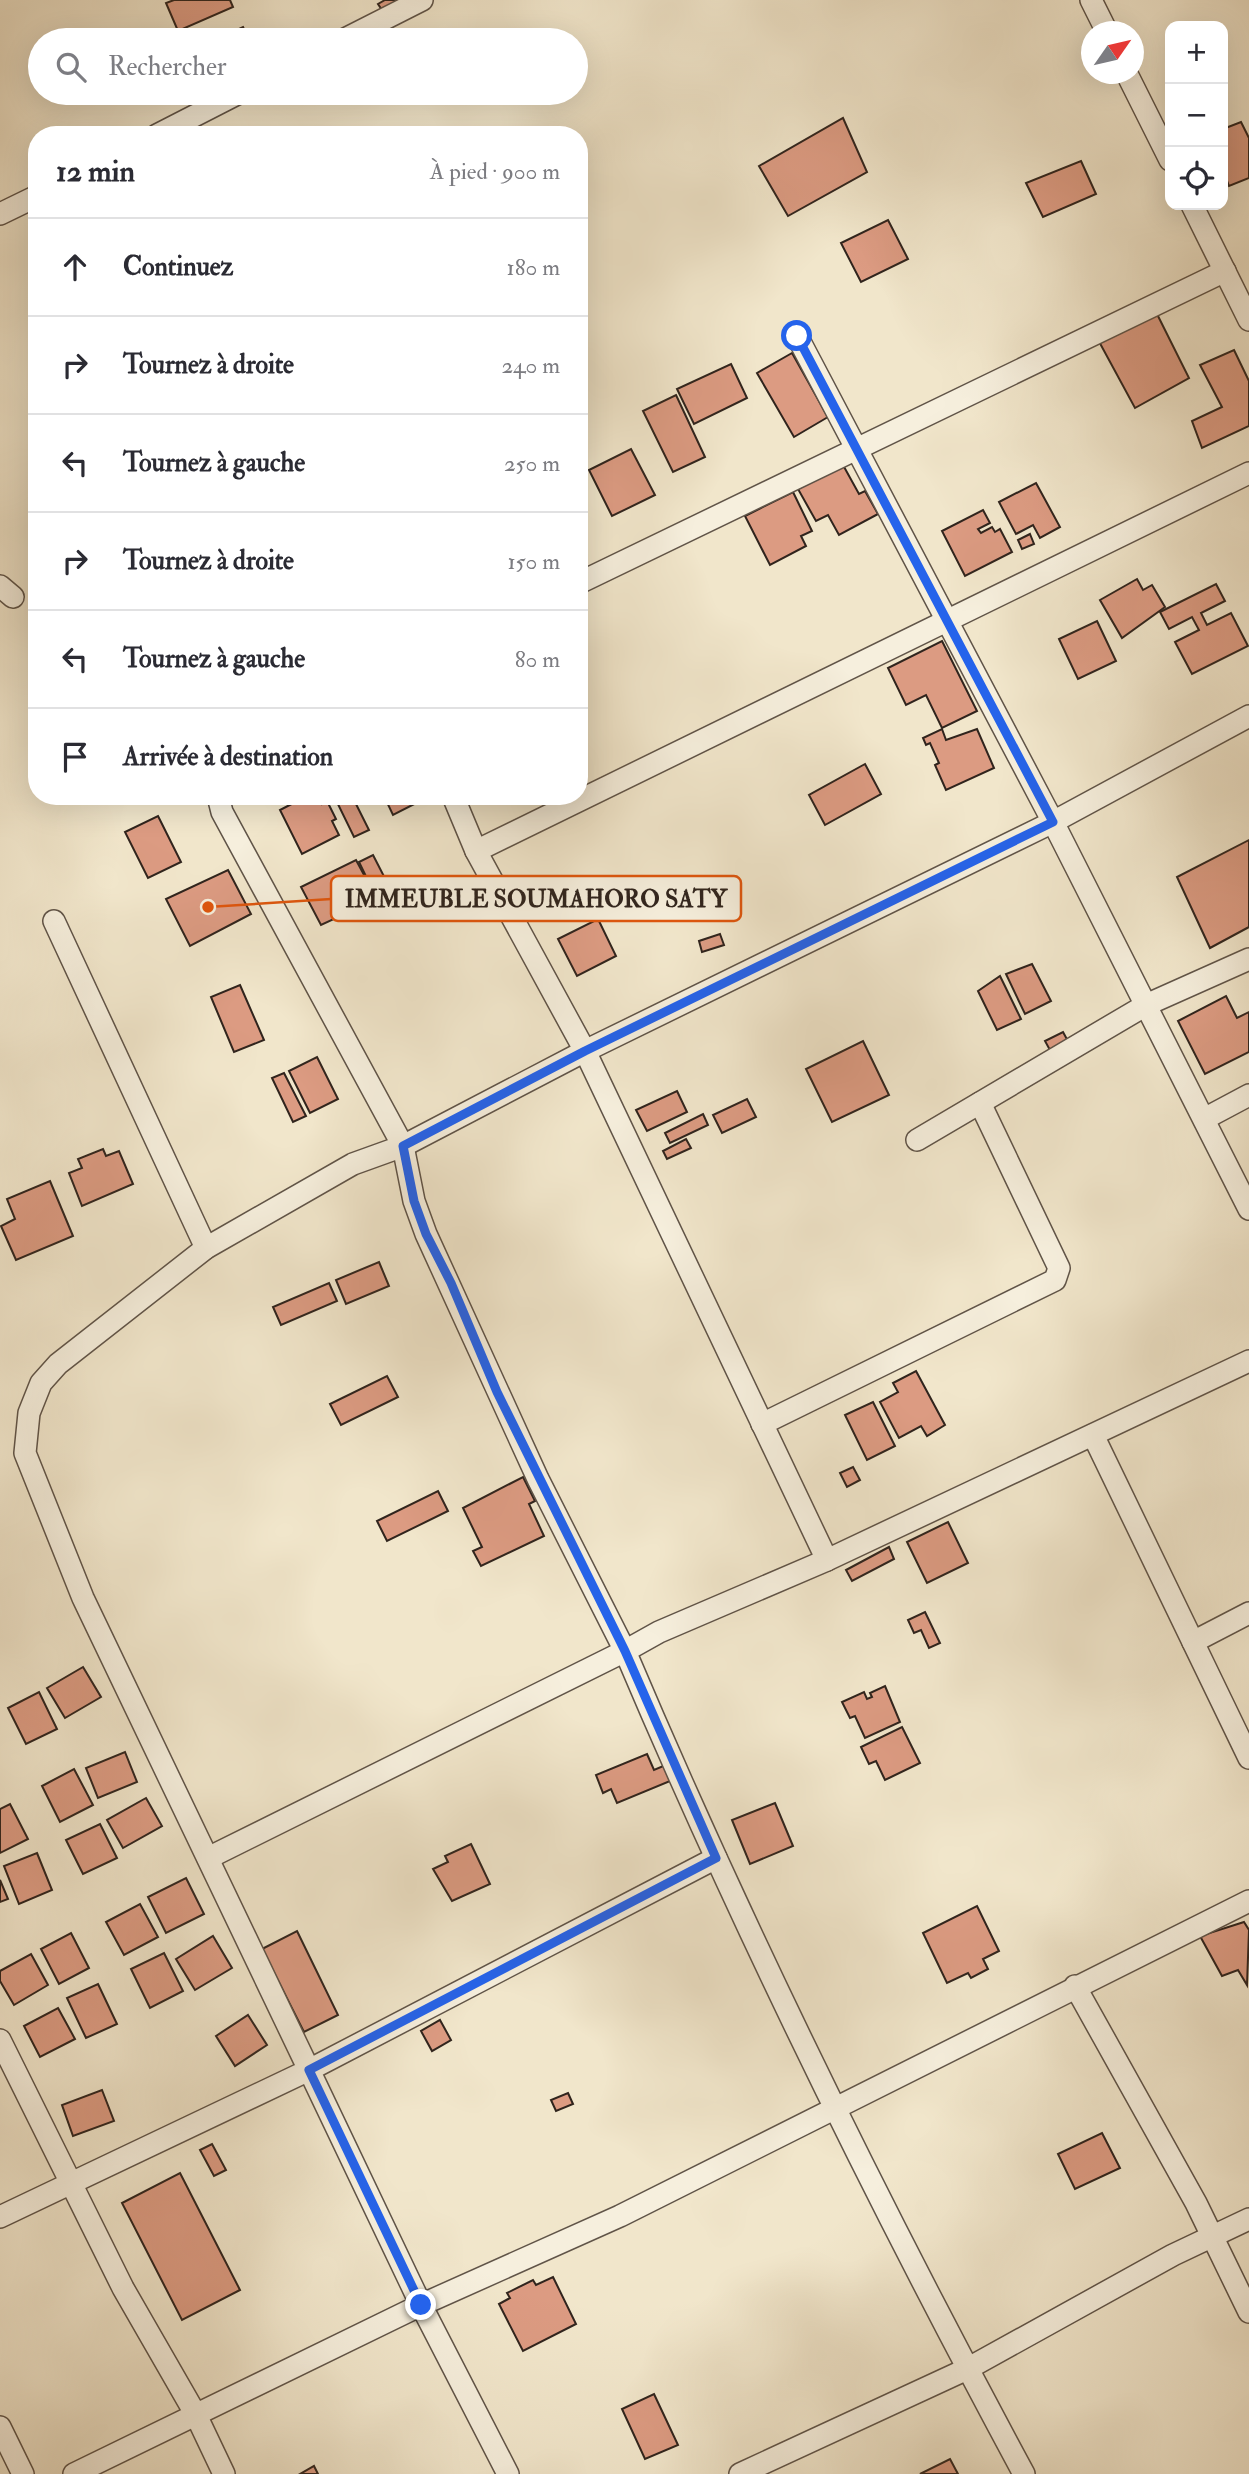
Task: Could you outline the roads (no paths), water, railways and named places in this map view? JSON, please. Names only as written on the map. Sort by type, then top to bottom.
[{"type":"street","points":[[367,28],[422,0]]},
{"type":"street","points":[[1091,0],[1102,21]]},
{"type":"street","points":[[1133,84],[1165,150]]},
{"type":"street","points":[[175,126],[216,105]]},
{"type":"street","points":[[0,214],[28,200]]},
{"type":"street","points":[[1194,210],[1249,320]]},
{"type":"street","points":[[588,579],[1225,271]]},
{"type":"street","points":[[797,336],[1053,822],[1249,1209]]},
{"type":"street","points":[[588,797],[948,623],[1249,473]]},
{"type":"street","points":[[508,2474],[421,2305],[83,1598],[25,1453],[29,1413],[41,1383],[58,1364],[206,1248],[354,1164],[403,1146],[585,1051],[1053,822],[1249,716]]},
{"type":"street","points":[[220,805],[403,1146],[414,1201],[426,1234],[520,1442],[625,1651],[716,1858],[835,2110],[967,2369],[1024,2474]]},
{"type":"street","points":[[457,805],[476,851],[585,1051],[827,1560]]},
{"type":"street","points":[[476,851],[571,805]]},
{"type":"street","points":[[54,921],[206,1248]]},
{"type":"street","points":[[917,1140],[1146,1005],[1249,958]]},
{"type":"street","points":[[1204,1119],[1249,1095]]},
{"type":"street","points":[[762,1424],[1055,1280],[1059,1268],[980,1102]]},
{"type":"street","points":[[208,1858],[659,1632],[827,1560],[1249,1362]]},
{"type":"street","points":[[1093,1435],[1249,1758]]},
{"type":"street","points":[[1193,1642],[1249,1613]]},
{"type":"street","points":[[0,2217],[309,2070],[716,1858]]},
{"type":"street","points":[[74,2474],[421,2305],[620,2216],[1249,1901]]},
{"type":"street","points":[[1075,1986],[1212,2235],[1249,2312]]},
{"type":"street","points":[[0,2040],[123,2288],[196,2415],[224,2474]]},
{"type":"street","points":[[740,2474],[767,2468],[967,2369],[1212,2235],[1249,2219]]},
{"type":"street","points":[[0,2427],[23,2474]]},
{"type":"place","name":"IMMEUBLE SOUMAHORO SATY","points":[[208,907]]}]
